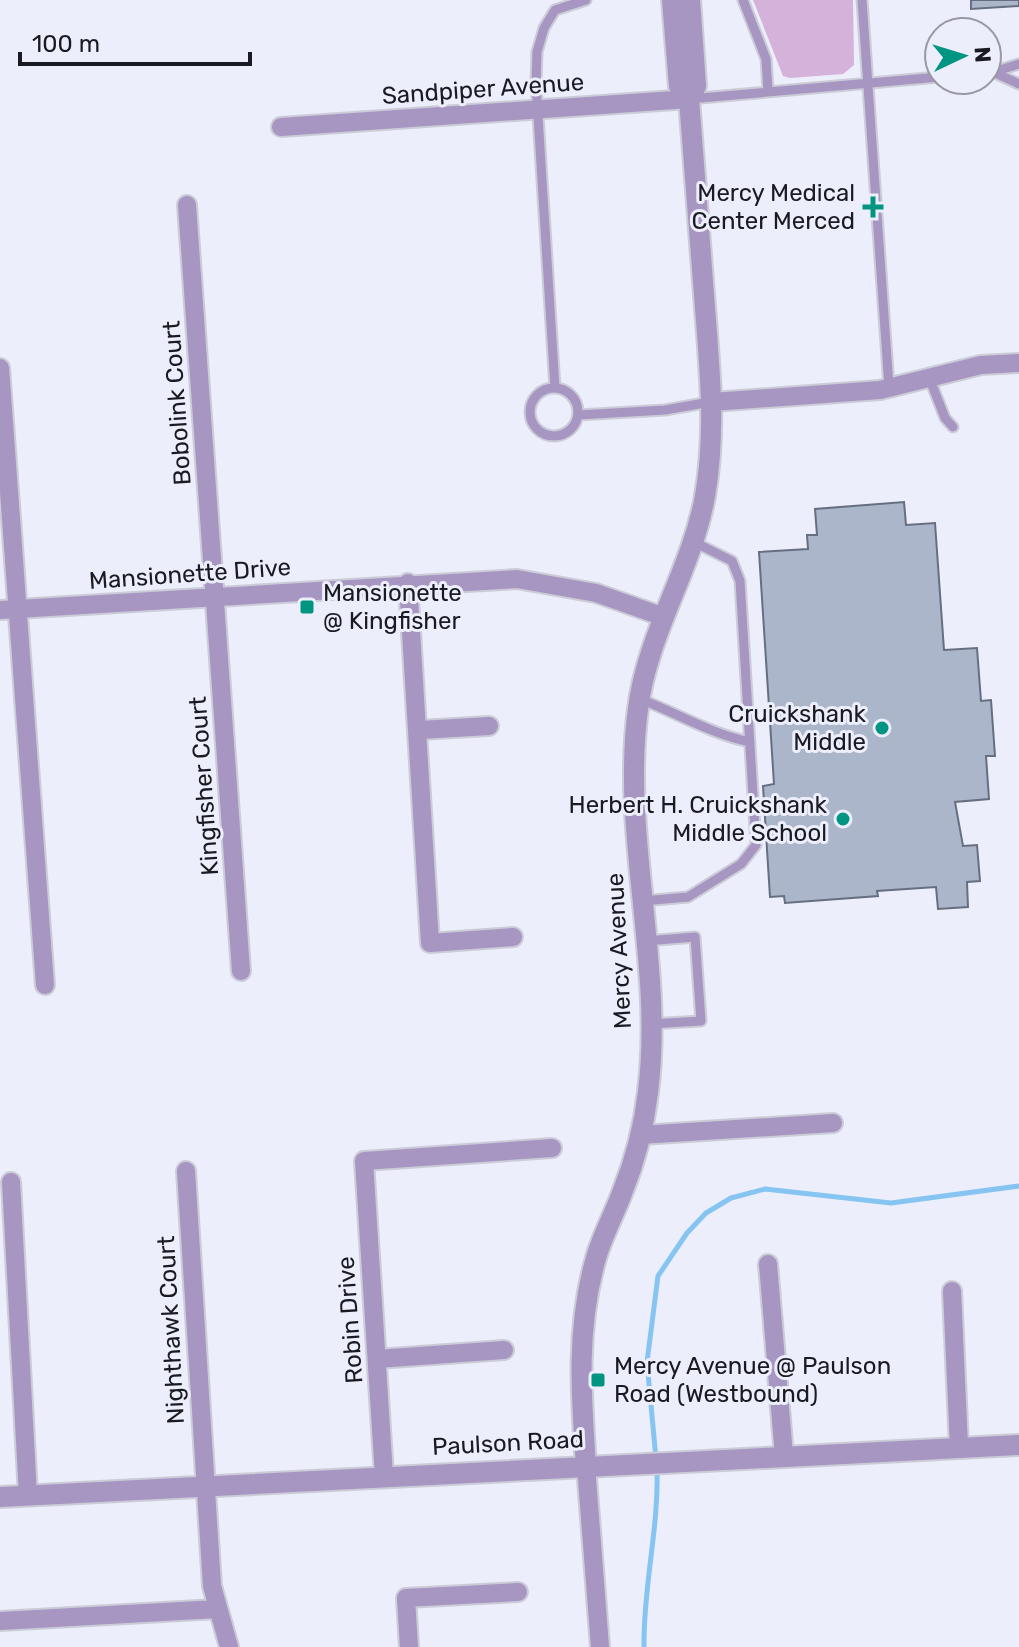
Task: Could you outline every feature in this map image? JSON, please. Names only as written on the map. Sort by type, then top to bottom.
[{"type":"street","name":"Mercy Avenue","points":[[672,0],[679,86],[689,99]]},
{"type":"street","name":"Mercy Avenue","points":[[586,1466],[580,1374],[584,1310],[596,1255],[624,1190],[640,1135],[648,1090],[650,1024],[635,760],[640,699],[664,617],[693,541],[712,454],[712,402],[689,99],[696,86],[690,0]]},
{"type":"street","name":"Sandpiper Avenue","points":[[281,127],[689,99]]},
{"type":"street","name":"Bobolink Court","points":[[187,205],[214,598]]},
{"type":"street","points":[[712,402],[817,397],[889,387],[981,365],[1019,363]]},
{"type":"street","points":[[0,368],[8,610],[45,985]]},
{"type":"street","name":"Mansionette Drive","points":[[8,610],[408,583],[517,579],[596,593],[664,617]]},
{"type":"street","points":[[408,583],[420,730],[430,943],[513,937]]},
{"type":"street","name":"Kingfisher Court","points":[[214,598],[241,971]]},
{"type":"street","points":[[420,730],[489,726]]},
{"type":"street","points":[[640,1135],[833,1123]]},
{"type":"street","name":"Robin Drive","points":[[384,1476],[364,1161],[552,1148]]},
{"type":"street","name":"Nighthawk Court","points":[[186,1171],[204,1487],[217,1609],[229,1647]]},
{"type":"street","points":[[11,1182],[28,1496]]},
{"type":"street","points":[[768,1264],[784,1456]]},
{"type":"street","points":[[952,1291],[959,1447]]},
{"type":"street","points":[[377,1359],[504,1350]]},
{"type":"street","name":"Paulson Road","points":[[0,1497],[1019,1445]]},
{"type":"street","points":[[586,1466],[600,1647]]},
{"type":"street","points":[[409,1647],[406,1598],[518,1592]]},
{"type":"street","points":[[0,1621],[217,1609]]},
{"type":"lane","points":[[555,388],[537,110],[537,52],[544,28],[555,10],[586,0]]},
{"type":"lane","points":[[743,0],[766,59],[768,91]]},
{"type":"lane","points":[[862,0],[889,387]]},
{"type":"lane","points":[[689,99],[923,78]]},
{"type":"lane","points":[[929,377],[945,418],[953,427]]},
{"type":"lane","points":[[555,388],[570,394],[578,415],[564,434],[549,436],[535,427],[531,405],[540,392],[555,388]]},
{"type":"lane","points":[[578,415],[665,410],[712,402]]},
{"type":"lane","points":[[643,901],[688,897],[741,864],[756,845],[740,581],[732,561],[693,541]]},
{"type":"lane","points":[[640,699],[703,725],[718,735],[750,742]]},
{"type":"lane","points":[[645,941],[695,937],[701,1021],[650,1024]]},
{"type":"shaded area","points":[[753,0],[853,0],[854,65],[843,74],[783,76]]},
{"type":"building","points":[[971,0],[1019,0],[1019,6],[971,9]]},
{"type":"building","points":[[971,0],[1019,0],[1019,6],[971,9]]},
{"type":"building","name":"Cruickshank Middle","points":[[904,502],[906,525],[935,523],[944,650],[977,648],[981,701],[991,700],[995,756],[986,756],[989,799],[955,802],[963,846],[977,845],[980,881],[967,882],[968,907],[938,909],[936,887],[877,891],[878,896],[785,903],[784,896],[770,897],[763,786],[774,784],[759,552],[808,549],[807,535],[817,535],[815,509]]},
{"type":"waterway","points":[[656,1459],[647,1362],[658,1276],[687,1233],[706,1213],[731,1198],[765,1189],[891,1203],[1019,1186]]},
{"type":"waterway","points":[[644,1647],[657,1469]]},
{"type":"place","name":"Mercy Medical Center Merced","points":[[873,207]]},
{"type":"place","name":"Mansionette @ Kingfisher","points":[[307,607]]},
{"type":"place","name":"Cruickshank Middle","points":[[882,728]]},
{"type":"place","name":"Herbert H. Cruickshank Middle School","points":[[843,819]]},
{"type":"place","name":"Mercy Avenue @ Paulson Road (Westbound)","points":[[598,1380]]}]
